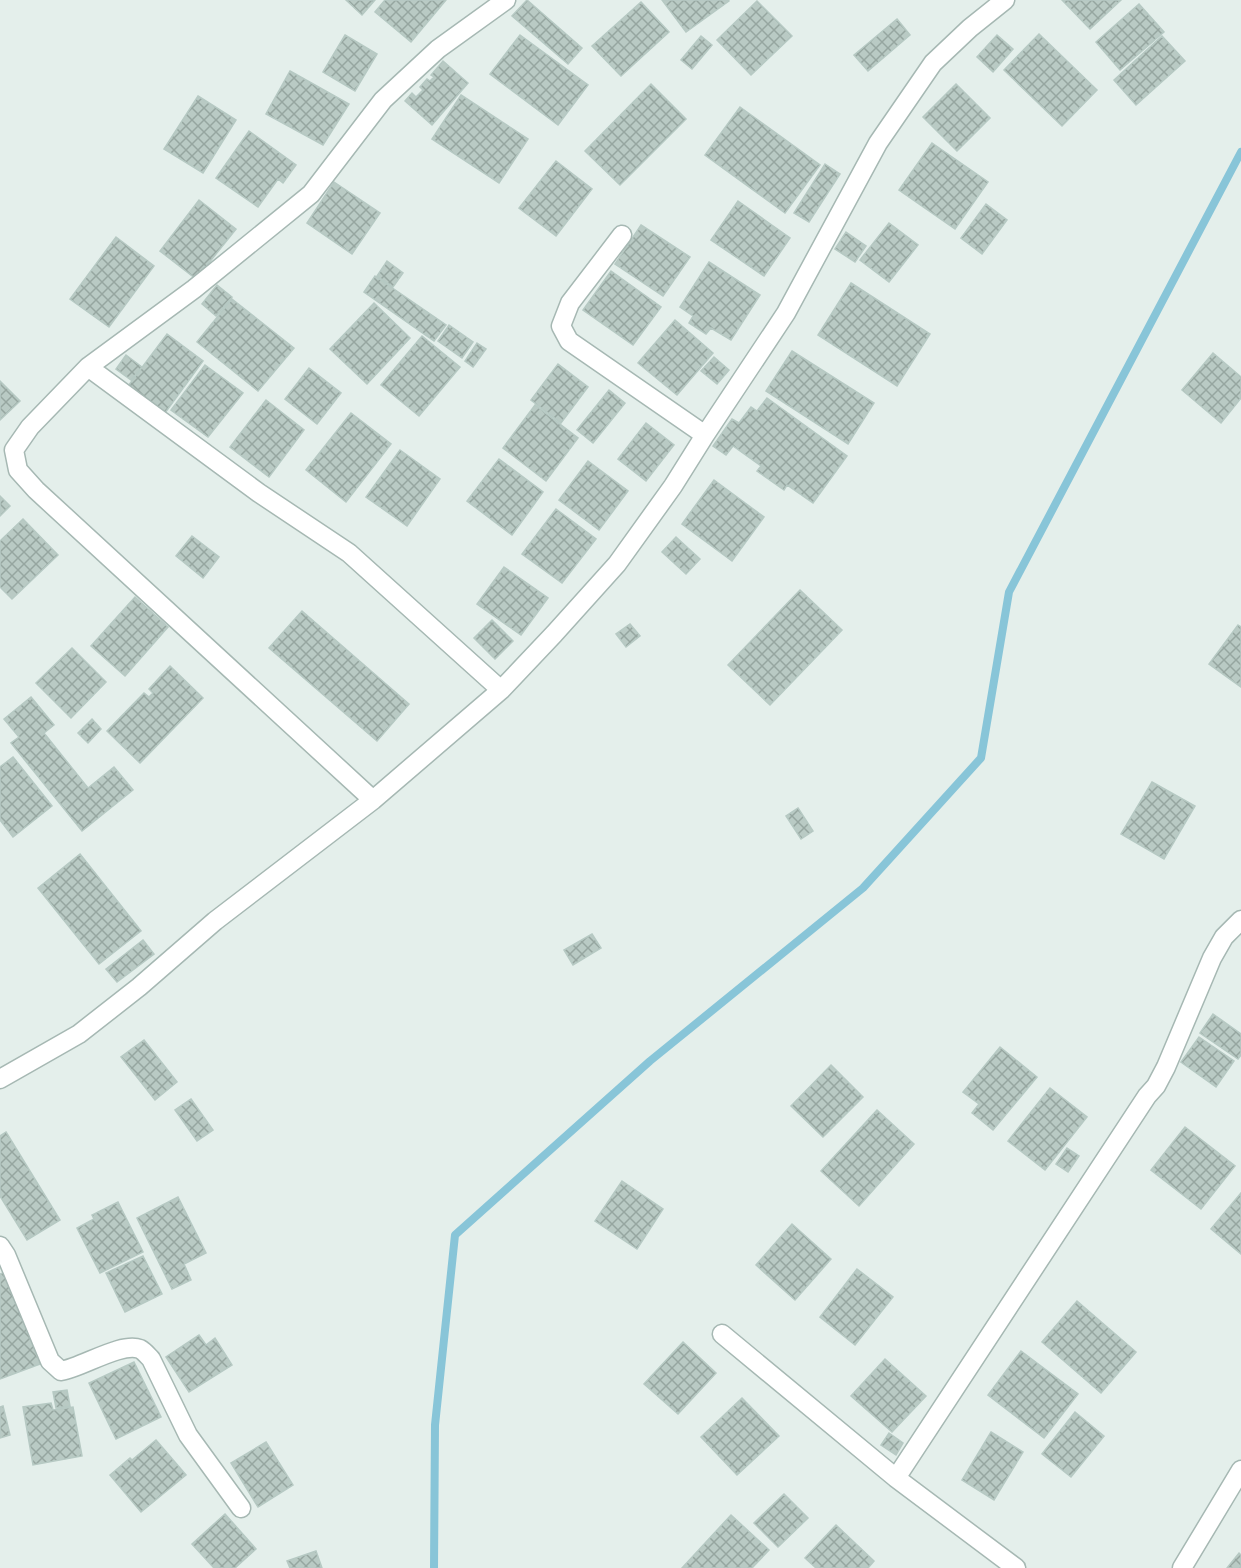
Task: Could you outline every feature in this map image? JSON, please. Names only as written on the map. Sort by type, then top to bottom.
[{"type":"street","points":[[373,800],[45,498],[18,470],[15,450],[30,427],[88,368],[194,289],[311,194],[383,100],[438,50],[506,0]]},
{"type":"street","points":[[0,1079],[80,1034],[139,987],[215,921],[373,800],[501,690],[617,564],[673,486],[786,313],[878,143],[933,63],[970,28],[1005,0]]},
{"type":"street","points":[[622,235],[570,303],[561,326],[569,341],[705,435]]},
{"type":"street","points":[[88,368],[259,493],[349,553],[501,690]]},
{"type":"street","points":[[896,1478],[1147,1096],[1156,1086],[1212,958],[1224,937],[1241,920]]},
{"type":"street","points":[[0,1246],[6,1255],[50,1361],[62,1371],[73,1369],[127,1347],[142,1350],[151,1359],[188,1435],[241,1508]]},
{"type":"street","points":[[722,1334],[896,1478],[1016,1568]]},
{"type":"street","points":[[1182,1568],[1241,1470]]},
{"type":"building","points":[[346,0],[375,0],[362,15]]},
{"type":"building","points":[[385,0],[446,0],[411,42],[375,12]]},
{"type":"building","points":[[527,0],[582,48],[568,64],[512,16]]},
{"type":"building","points":[[662,0],[728,0],[729,1],[686,32]]},
{"type":"building","points":[[1062,0],[1121,0],[1090,29]]},
{"type":"building","points":[[757,1],[792,36],[751,75],[717,40]]},
{"type":"building","points":[[641,2],[669,32],[621,76],[592,46]]},
{"type":"building","points":[[1139,4],[1164,32],[1120,70],[1096,42]]},
{"type":"building","points":[[897,19],[910,35],[868,71],[854,55]]},
{"type":"building","points":[[1039,34],[1097,90],[1062,126],[1004,70]]},
{"type":"building","points":[[345,35],[377,54],[355,91],[323,72]]},
{"type":"building","points":[[520,35],[588,85],[558,125],[490,74]]},
{"type":"building","points":[[997,35],[1013,49],[993,72],[977,57]]},
{"type":"building","points":[[701,36],[712,45],[692,69],[681,60]]},
{"type":"building","points":[[1162,36],[1185,61],[1136,105],[1114,80]]},
{"type":"building","points":[[443,61],[468,83],[432,125],[405,101],[412,93],[416,97],[423,90],[420,87],[427,79],[430,81],[434,77],[431,75]]},
{"type":"building","points":[[290,71],[349,104],[323,145],[266,114]]},
{"type":"building","points":[[651,84],[686,119],[620,185],[585,151]]},
{"type":"building","points":[[956,84],[990,118],[957,151],[923,117]]},
{"type":"building","points":[[461,95],[528,139],[499,183],[432,139]]},
{"type":"building","points":[[198,96],[236,120],[203,173],[164,149]]},
{"type":"building","points":[[740,107],[820,165],[785,213],[705,155]]},
{"type":"building","points":[[249,131],[296,165],[283,183],[278,179],[258,207],[216,178]]},
{"type":"building","points":[[932,143],[988,182],[955,229],[899,190]]},
{"type":"building","points":[[556,161],[592,189],[556,236],[519,208]]},
{"type":"building","points":[[825,164],[840,174],[809,222],[794,213]]},
{"type":"building","points":[[334,182],[380,213],[352,254],[307,223]]},
{"type":"building","points":[[199,200],[236,229],[196,279],[160,251]]},
{"type":"building","points":[[738,201],[790,238],[764,276],[711,240]]},
{"type":"building","points":[[986,204],[1007,220],[982,254],[961,238]]},
{"type":"building","points":[[889,223],[918,245],[889,282],[860,260]]},
{"type":"building","points":[[641,225],[690,257],[663,296],[615,264]]},
{"type":"building","points":[[846,232],[866,246],[855,262],[835,249]]},
{"type":"building","points":[[116,237],[154,266],[109,327],[70,299]]},
{"type":"building","points":[[387,261],[403,273],[393,287],[377,276]]},
{"type":"building","points":[[709,262],[760,295],[731,340],[711,328],[706,334],[689,323],[693,316],[680,307]]},
{"type":"building","points":[[611,271],[661,307],[633,345],[583,310]]},
{"type":"building","points":[[375,276],[446,325],[434,341],[364,292]]},
{"type":"building","points":[[851,283],[930,334],[897,386],[818,335]]},
{"type":"building","points":[[217,285],[232,297],[216,316],[202,304]]},
{"type":"building","points":[[232,299],[294,348],[258,391],[197,342]]},
{"type":"building","points":[[374,303],[410,338],[367,384],[330,349]]},
{"type":"building","points":[[675,320],[713,353],[677,395],[638,363]]},
{"type":"building","points":[[449,325],[473,342],[462,358],[438,341]]},
{"type":"building","points":[[167,334],[203,361],[165,413],[128,386]]},
{"type":"building","points":[[422,336],[460,367],[419,416],[381,385]]},
{"type":"building","points":[[477,343],[486,349],[473,367],[465,361]]},
{"type":"building","points":[[792,351],[874,403],[848,444],[766,391]]},
{"type":"building","points":[[1213,353],[1241,377],[1241,398],[1221,423],[1182,390]]},
{"type":"building","points":[[126,355],[142,367],[131,380],[116,369]]},
{"type":"building","points":[[714,357],[729,370],[717,384],[701,371]]},
{"type":"building","points":[[558,364],[588,387],[561,423],[531,400]]},
{"type":"building","points":[[205,365],[243,393],[208,437],[171,410]]},
{"type":"building","points":[[309,368],[341,393],[317,424],[285,399]]},
{"type":"building","points":[[0,381],[20,401],[0,420]]},
{"type":"building","points":[[609,390],[625,403],[593,443],[577,430]]},
{"type":"building","points":[[767,398],[847,456],[813,503],[787,485],[784,490],[757,471],[761,466],[733,446],[726,455],[713,446],[732,419],[739,423],[751,407],[757,411]]},
{"type":"building","points":[[266,400],[304,430],[269,477],[230,447]]},
{"type":"building","points":[[535,405],[578,438],[546,481],[503,448]]},
{"type":"building","points":[[351,413],[391,444],[346,502],[306,470]]},
{"type":"building","points":[[646,423],[674,445],[646,481],[618,459]]},
{"type":"building","points":[[400,450],[440,479],[407,526],[366,497]]},
{"type":"building","points":[[499,459],[543,492],[512,535],[467,501]]},
{"type":"building","points":[[588,461],[628,491],[599,530],[559,500]]},
{"type":"building","points":[[714,480],[764,517],[732,561],[682,524]]},
{"type":"building","points":[[0,496],[10,506],[0,516]]},
{"type":"building","points":[[556,509],[596,539],[562,583],[522,554]]},
{"type":"building","points":[[23,519],[58,555],[12,599],[0,587],[0,541]]},
{"type":"building","points":[[192,536],[219,557],[203,578],[176,556]]},
{"type":"building","points":[[676,537],[700,559],[686,574],[662,552]]},
{"type":"building","points":[[504,567],[548,598],[521,635],[477,604]]},
{"type":"building","points":[[800,590],[842,630],[770,705],[728,665]]},
{"type":"building","points":[[135,597],[168,627],[125,676],[91,646]]},
{"type":"building","points":[[302,611],[409,704],[377,741],[269,648]]},
{"type":"building","points":[[492,620],[513,641],[495,659],[474,638]]},
{"type":"building","points":[[630,624],[640,636],[626,647],[616,634]]},
{"type":"building","points":[[1238,625],[1241,627],[1241,687],[1209,664]]},
{"type":"building","points":[[72,648],[106,682],[71,718],[36,683]]},
{"type":"building","points":[[170,666],[203,698],[140,763],[107,731],[144,693],[149,697],[153,693],[149,689]]},
{"type":"building","points":[[31,697],[54,725],[44,733],[88,788],[114,767],[133,790],[82,831],[11,743],[19,737],[4,719]]},
{"type":"building","points":[[92,719],[101,729],[88,743],[78,733]]},
{"type":"building","points":[[13,757],[52,806],[13,837],[0,820],[0,767]]},
{"type":"building","points":[[1152,782],[1195,806],[1164,859],[1121,834]]},
{"type":"building","points":[[798,808],[813,831],[801,839],[786,816]]},
{"type":"building","points":[[80,854],[141,931],[99,964],[38,888]]},
{"type":"building","points":[[592,934],[601,948],[573,965],[564,950]]},
{"type":"building","points":[[143,940],[154,954],[117,982],[106,969]]},
{"type":"building","points":[[1213,1014],[1241,1034],[1241,1055],[1238,1059],[1200,1033]]},
{"type":"building","points":[[1199,1037],[1234,1061],[1216,1087],[1181,1062]]},
{"type":"building","points":[[144,1040],[177,1082],[155,1100],[121,1057]]},
{"type":"building","points":[[1000,1047],[1037,1077],[993,1130],[972,1113],[979,1104],[963,1092]]},
{"type":"building","points":[[831,1065],[863,1097],[823,1137],[791,1106]]},
{"type":"building","points":[[1050,1088],[1087,1117],[1045,1170],[1008,1141]]},
{"type":"building","points":[[191,1099],[213,1130],[197,1141],[175,1110]]},
{"type":"building","points":[[877,1110],[914,1144],[859,1206],[821,1171]]},
{"type":"building","points":[[1185,1127],[1235,1166],[1201,1209],[1151,1170]]},
{"type":"building","points":[[6,1132],[60,1220],[27,1240],[0,1196],[0,1136]]},
{"type":"building","points":[[1067,1148],[1079,1156],[1068,1172],[1056,1164]]},
{"type":"building","points":[[622,1181],[663,1209],[637,1249],[595,1221]]},
{"type":"building","points":[[1241,1193],[1241,1254],[1211,1229]]},
{"type":"building","points":[[178,1197],[206,1253],[184,1264],[191,1280],[172,1289],[137,1218]]},
{"type":"building","points":[[118,1202],[143,1252],[100,1273],[77,1228],[94,1219],[92,1215]]},
{"type":"building","points":[[792,1224],[831,1259],[795,1300],[756,1265]]},
{"type":"building","points":[[143,1256],[162,1294],[125,1312],[106,1273]]},
{"type":"building","points":[[857,1269],[893,1297],[855,1345],[820,1317]]},
{"type":"building","points":[[6,1272],[40,1364],[0,1379],[0,1274]]},
{"type":"building","points":[[1077,1301],[1136,1352],[1101,1393],[1042,1342]]},
{"type":"building","points":[[199,1335],[206,1345],[215,1338],[232,1365],[189,1392],[166,1357]]},
{"type":"building","points":[[683,1342],[716,1373],[678,1414],[644,1384]]},
{"type":"building","points":[[1021,1351],[1078,1394],[1044,1438],[988,1395]]},
{"type":"building","points":[[885,1359],[926,1396],[892,1432],[851,1396]]},
{"type":"building","points":[[134,1362],[161,1417],[116,1439],[89,1383]]},
{"type":"building","points":[[67,1390],[70,1406],[56,1408],[53,1392]]},
{"type":"building","points":[[742,1398],[779,1436],[737,1475],[701,1437]]},
{"type":"building","points":[[51,1403],[53,1410],[73,1407],[82,1456],[33,1465],[23,1407]]},
{"type":"building","points":[[3,1406],[10,1435],[0,1438],[0,1407]]},
{"type":"building","points":[[1075,1412],[1104,1436],[1071,1477],[1042,1454]]},
{"type":"building","points":[[991,1432],[1023,1452],[994,1500],[962,1480]]},
{"type":"building","points":[[889,1433],[903,1443],[896,1455],[881,1445]]},
{"type":"building","points":[[156,1440],[186,1475],[141,1512],[110,1475]]},
{"type":"building","points":[[266,1442],[293,1485],[258,1507],[231,1463]]},
{"type":"building","points":[[784,1494],[808,1518],[778,1547],[754,1523]]},
{"type":"building","points":[[225,1514],[256,1549],[235,1568],[214,1568],[192,1544]]},
{"type":"building","points":[[731,1515],[769,1550],[752,1568],[682,1568]]},
{"type":"building","points":[[836,1525],[874,1561],[868,1568],[816,1568],[805,1558]]},
{"type":"building","points":[[316,1551],[322,1568],[290,1568],[287,1561]]},
{"type":"building","points":[[1239,1553],[1241,1568],[1227,1568]]},
{"type":"waterway","points":[[434,1568],[435,1425],[455,1235],[650,1061],[863,888],[981,758],[1009,592],[1241,152]]}]
